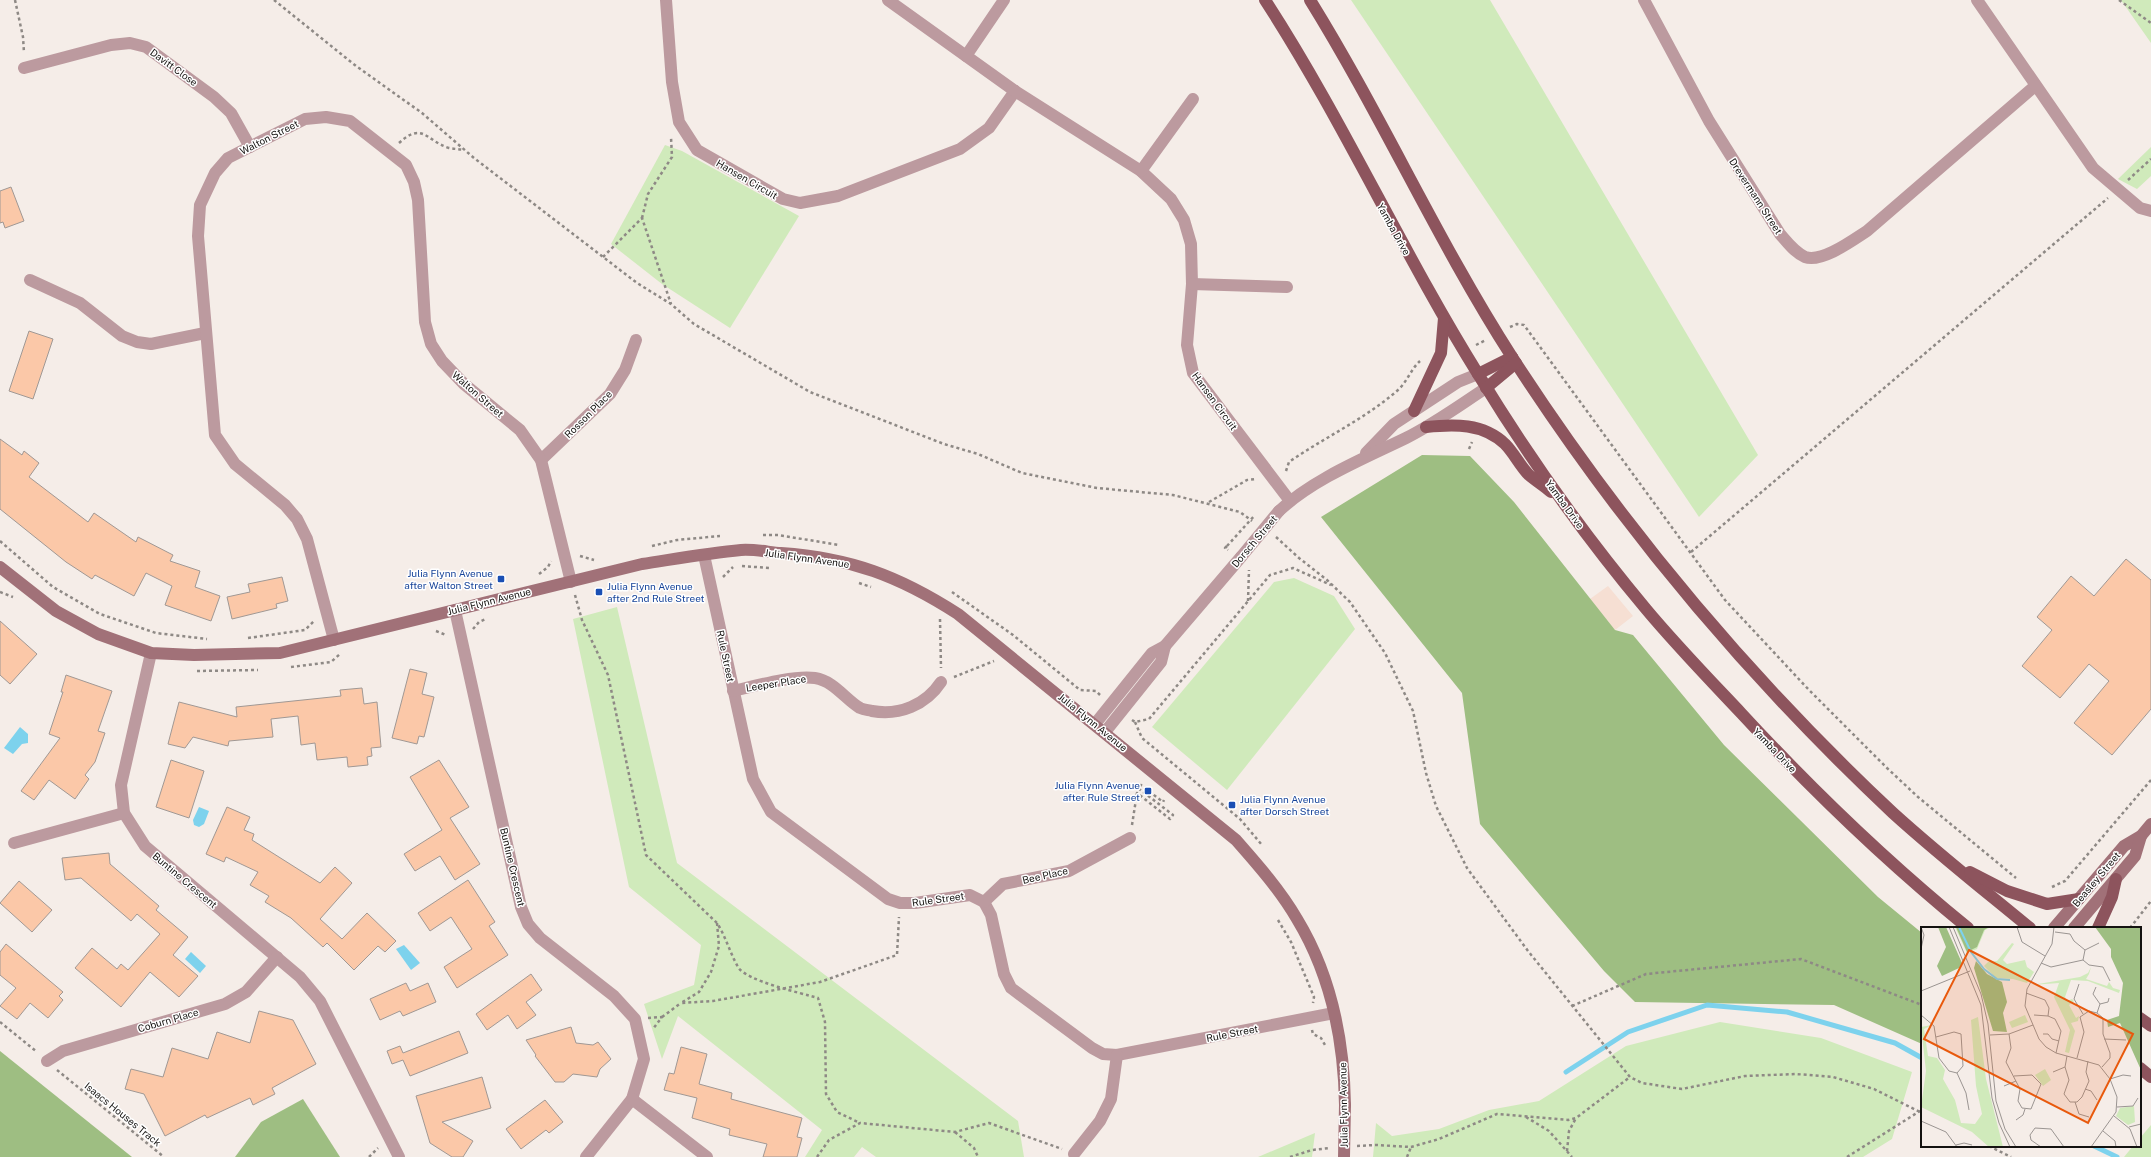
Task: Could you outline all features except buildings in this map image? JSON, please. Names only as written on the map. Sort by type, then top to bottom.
[{"type":"main road","name":"Yamba Drive","points":[[1265,0],[1338,123],[1444,318],[1486,388],[1559,497],[1645,608],[1791,767],[1869,842],[1967,927]]},
{"type":"main road","points":[[1310,0],[1358,81],[1451,253],[1514,360],[1588,468],[1676,581],[1741,658],[1818,739],[1895,814],[1949,862],[2029,927]]},
{"type":"main road","points":[[1414,411],[1441,353],[1444,318]]},
{"type":"main road","points":[[1478,374],[1514,360]]},
{"type":"main road","points":[[1486,388],[1514,360]]},
{"type":"main road","points":[[1426,427],[1452,424],[1476,428],[1490,433],[1505,444],[1529,475],[1559,497]]},
{"type":"main road","points":[[1949,862],[2007,891],[2047,904],[2079,899]]},
{"type":"main road","points":[[2098,927],[2112,897],[2116,879]]},
{"type":"main road","points":[[2141,1019],[2151,1026]]},
{"type":"main road","points":[[2141,1069],[2151,1077]]},
{"type":"street","name":"Hansen Circuit","points":[[666,0],[672,82],[678,122],[697,150],[783,199],[800,203],[838,196],[960,149],[988,128],[1015,90]]},
{"type":"street","name":"Hansen Circuit","points":[[888,0],[1015,90],[1141,171],[1171,200],[1184,220],[1191,244],[1192,284],[1187,345],[1193,373],[1290,501]]},
{"type":"street","points":[[966,56],[1004,0]]},
{"type":"street","name":"Drevermann Street","points":[[1644,0],[1709,121],[1780,234],[1793,249],[1806,257],[1819,257],[1838,250],[1867,231],[2035,86]]},
{"type":"street","points":[[1977,0],[2093,168],[2140,208],[2151,211]]},
{"type":"street","name":"Davitt Close","points":[[24,68],[111,45],[130,43],[146,47],[214,97],[231,113],[250,147]]},
{"type":"street","points":[[1141,171],[1193,100]]},
{"type":"street","name":"Walton Street","points":[[334,640],[307,539],[297,519],[285,504],[235,464],[215,435],[205,333],[198,236],[200,205],[215,173],[228,158],[305,119],[326,117],[350,121],[406,165],[414,182],[418,200],[425,322],[431,344],[442,361],[464,384],[520,430],[541,460],[570,582]]},
{"type":"street","points":[[30,280],[80,302],[122,336],[137,342],[151,344],[205,333]]},
{"type":"street","points":[[1192,284],[1287,287]]},
{"type":"street","name":"Rosson Place","points":[[541,460],[610,394],[625,370],[636,340]]},
{"type":"street","name":"Dorsch Street","points":[[1361,458],[1394,424],[1462,380],[1478,374]]},
{"type":"street","name":"Dorsch Street","points":[[1095,724],[1152,653],[1165,646],[1290,501],[1361,458],[1426,427],[1486,388]]},
{"type":"street","name":"Julia Flynn Avenue","points":[[0,568],[56,611],[98,634],[151,653],[194,655],[280,653],[642,564],[704,554],[743,550],[791,554],[843,561],[886,574],[923,592],[947,607],[1004,651],[1236,840],[1272,881],[1298,920],[1321,968],[1334,1013],[1344,1067],[1344,1157]]},
{"type":"street","name":"Rule Street","points":[[704,554],[753,779],[770,812],[888,898],[900,903],[915,903],[970,895],[984,902],[991,915],[1004,974],[1011,988],[1092,1048],[1103,1054],[1117,1055],[1334,1013]]},
{"type":"street","name":"Buntine Crescent","points":[[455,610],[521,907],[528,924],[540,938],[614,996],[635,1019],[644,1060],[632,1100],[586,1157]]},
{"type":"street","name":"Dorsch Street","points":[[1105,732],[1161,662],[1165,646]]},
{"type":"street","name":"Buntine Crescent","points":[[151,653],[121,785],[124,813],[145,846],[300,977],[320,1001],[399,1157]]},
{"type":"street","name":"Leeper Place","points":[[733,691],[804,677],[817,678],[835,687],[861,709],[886,714],[912,708],[935,691],[941,682]]},
{"type":"street","points":[[14,843],[124,813]]},
{"type":"street","name":"Beasley Street","points":[[2055,927],[2124,846],[2141,836],[2151,824]]},
{"type":"street","name":"Beasley Street","points":[[2075,927],[2135,856],[2141,836]]},
{"type":"street","name":"Bee Place","points":[[984,902],[1003,884],[1069,871],[1130,838]]},
{"type":"street","name":"Coburn Place","points":[[47,1061],[62,1051],[225,1004],[246,992],[277,957]]},
{"type":"street","points":[[1074,1154],[1100,1121],[1111,1099],[1117,1055]]},
{"type":"street","points":[[632,1100],[707,1157]]},
{"type":"path","points":[[15,0],[23,37],[24,68]]},
{"type":"path","points":[[274,0],[356,66],[422,113],[465,150],[637,283],[671,304],[694,324],[810,392],[944,444],[978,454],[1022,473],[1097,488],[1180,496],[1240,512],[1257,524]]},
{"type":"path","points":[[2119,0],[2151,23]]},
{"type":"path","points":[[390,152],[409,134],[421,133],[448,148],[465,150]]},
{"type":"path","points":[[1691,552],[2117,190],[2151,159]]},
{"type":"path","points":[[603,258],[642,218],[671,304]]},
{"type":"path","points":[[1255,474],[1262,483]]},
{"type":"path","points":[[1226,547],[1257,512]]},
{"type":"path","points":[[1274,536],[1327,580],[1350,602],[1384,653],[1413,711],[1426,773],[1436,806],[1467,868],[1528,951],[1612,1057],[1630,1077],[1642,1083],[1682,1089],[1745,1076],[1796,1074],[1833,1077],[1874,1089],[1921,1112]]},
{"type":"path","points":[[0,541],[54,587],[100,614],[156,633],[209,639]]},
{"type":"path","points":[[532,576],[539,574],[548,567],[552,558]]},
{"type":"path","points":[[723,583],[723,577],[731,567],[742,566],[770,568]]},
{"type":"path","points":[[709,578],[723,577]]},
{"type":"path","points":[[494,585],[510,581]]},
{"type":"path","points":[[570,582],[582,620],[608,675],[646,855],[717,923],[725,935],[739,969],[755,980],[818,998],[825,1022],[826,1094],[837,1112],[860,1123],[955,1132],[989,1123],[1074,1154]]},
{"type":"path","points":[[858,583],[873,588]]},
{"type":"path","points":[[955,593],[940,620],[941,682],[995,661],[1016,637]]},
{"type":"path","points":[[568,597],[581,594]]},
{"type":"path","points":[[430,632],[438,630],[450,637],[474,629],[479,622],[490,617]]},
{"type":"path","points":[[935,617],[945,624]]},
{"type":"path","points":[[246,638],[305,630],[315,621],[328,618]]},
{"type":"path","points":[[286,667],[331,662],[342,652]]},
{"type":"path","points":[[990,656],[1000,664]]},
{"type":"path","points":[[191,670],[205,672],[264,670]]},
{"type":"path","points":[[1130,838],[1136,793],[1170,819],[1173,815],[1138,788],[1141,785],[1163,802],[1166,798],[1161,794]]},
{"type":"path","points":[[2131,927],[2151,901]]},
{"type":"path","points":[[681,1003],[713,1001],[820,982],[897,955],[900,903]]},
{"type":"path","points":[[1278,918],[1291,942],[1314,997],[1308,1010],[1313,1034],[1321,1038],[1327,1051]]},
{"type":"path","points":[[662,1017],[699,992],[711,972],[719,946],[717,923]]},
{"type":"path","points":[[1572,1006],[1646,974],[1801,959],[1921,1005]]},
{"type":"path","points":[[0,1022],[19,1037]]},
{"type":"path","points":[[1567,1152],[1568,1131],[1576,1118],[1630,1077]]},
{"type":"path","name":"Isaacs Houses Track","points":[[72,1084],[164,1157]]},
{"type":"path","points":[[1846,1157],[1921,1112]]},
{"type":"path","points":[[1355,1147],[1376,1145],[1411,1147],[1439,1139],[1497,1114],[1568,1120],[1576,1118]]},
{"type":"path","points":[[1525,1117],[1549,1131],[1572,1157]]},
{"type":"path","points":[[817,1157],[829,1140],[860,1123]]},
{"type":"path","points":[[955,1132],[974,1148],[978,1157]]},
{"type":"path","points":[[1407,1157],[1411,1147]]},
{"type":"path","points":[[1991,1147],[2011,1157]]},
{"type":"path","points":[[1290,1157],[1312,1150],[1334,1148]]},
{"type":"shaded area","points":[[1608,586],[1633,616],[1615,630],[1590,599]]},
{"type":"green space","points":[[1351,0],[1490,0],[1758,455],[1699,517]]},
{"type":"green space","points":[[2121,0],[2151,0],[2151,43]]},
{"type":"green space","points":[[665,145],[682,151],[799,216],[730,328],[662,284],[611,244]]},
{"type":"green space","points":[[2151,147],[2151,176],[2137,189],[2118,179]]},
{"type":"green space","points":[[1422,455],[1470,456],[1514,502],[1615,630],[1633,635],[1724,745],[1878,897],[1921,932],[1921,1044],[1834,1005],[1635,1002],[1604,971],[1480,824],[1462,693],[1321,517]]},
{"type":"green space","points":[[1294,578],[1334,596],[1355,629],[1227,790],[1152,727],[1274,582]]},
{"type":"green space","points":[[617,607],[677,863],[1018,1121],[1024,1157],[876,1157],[862,1147],[854,1157],[805,1157],[822,1130],[678,1016],[662,1059],[644,1004],[694,985],[701,945],[629,887],[573,619]]},
{"type":"green space","points":[[1720,1022],[1821,1038],[1912,1072],[1892,1139],[1863,1157],[1373,1157],[1376,1123],[1392,1136],[1439,1129],[1489,1110],[1539,1101],[1626,1046]]},
{"type":"green space","points":[[0,1051],[132,1157],[0,1157]]},
{"type":"green space","points":[[303,1099],[340,1157],[235,1157],[261,1122]]},
{"type":"green space","points":[[2151,1125],[2151,1157],[2124,1157],[2132,1147],[2141,1147],[2141,1137]]},
{"type":"green space","points":[[1315,1133],[1312,1157],[1258,1157]]},
{"type":"water","points":[[20,727],[28,734],[28,743],[22,744],[13,754],[4,748]]},
{"type":"water","points":[[199,807],[209,811],[204,824],[199,827],[194,825],[193,820]]},
{"type":"water","points":[[404,945],[420,963],[411,970],[396,949]]},
{"type":"water","points":[[191,952],[206,966],[200,973],[185,959]]},
{"type":"waterway","points":[[1566,1072],[1628,1032],[1707,1005],[1787,1012],[1895,1043],[1921,1057]]},
{"type":"waterway","points":[[2096,1147],[2117,1157]]},
{"type":"place","name":"Julia Flynn Avenue after Walton Street","points":[[501,579]]},
{"type":"place","name":"Julia Flynn Avenue after 2nd Rule Street","points":[[599,592]]},
{"type":"place","name":"Julia Flynn Avenue after Rule Street","points":[[1148,791]]},
{"type":"place","name":"Julia Flynn Avenue after Dorsch Street","points":[[1232,805]]}]
